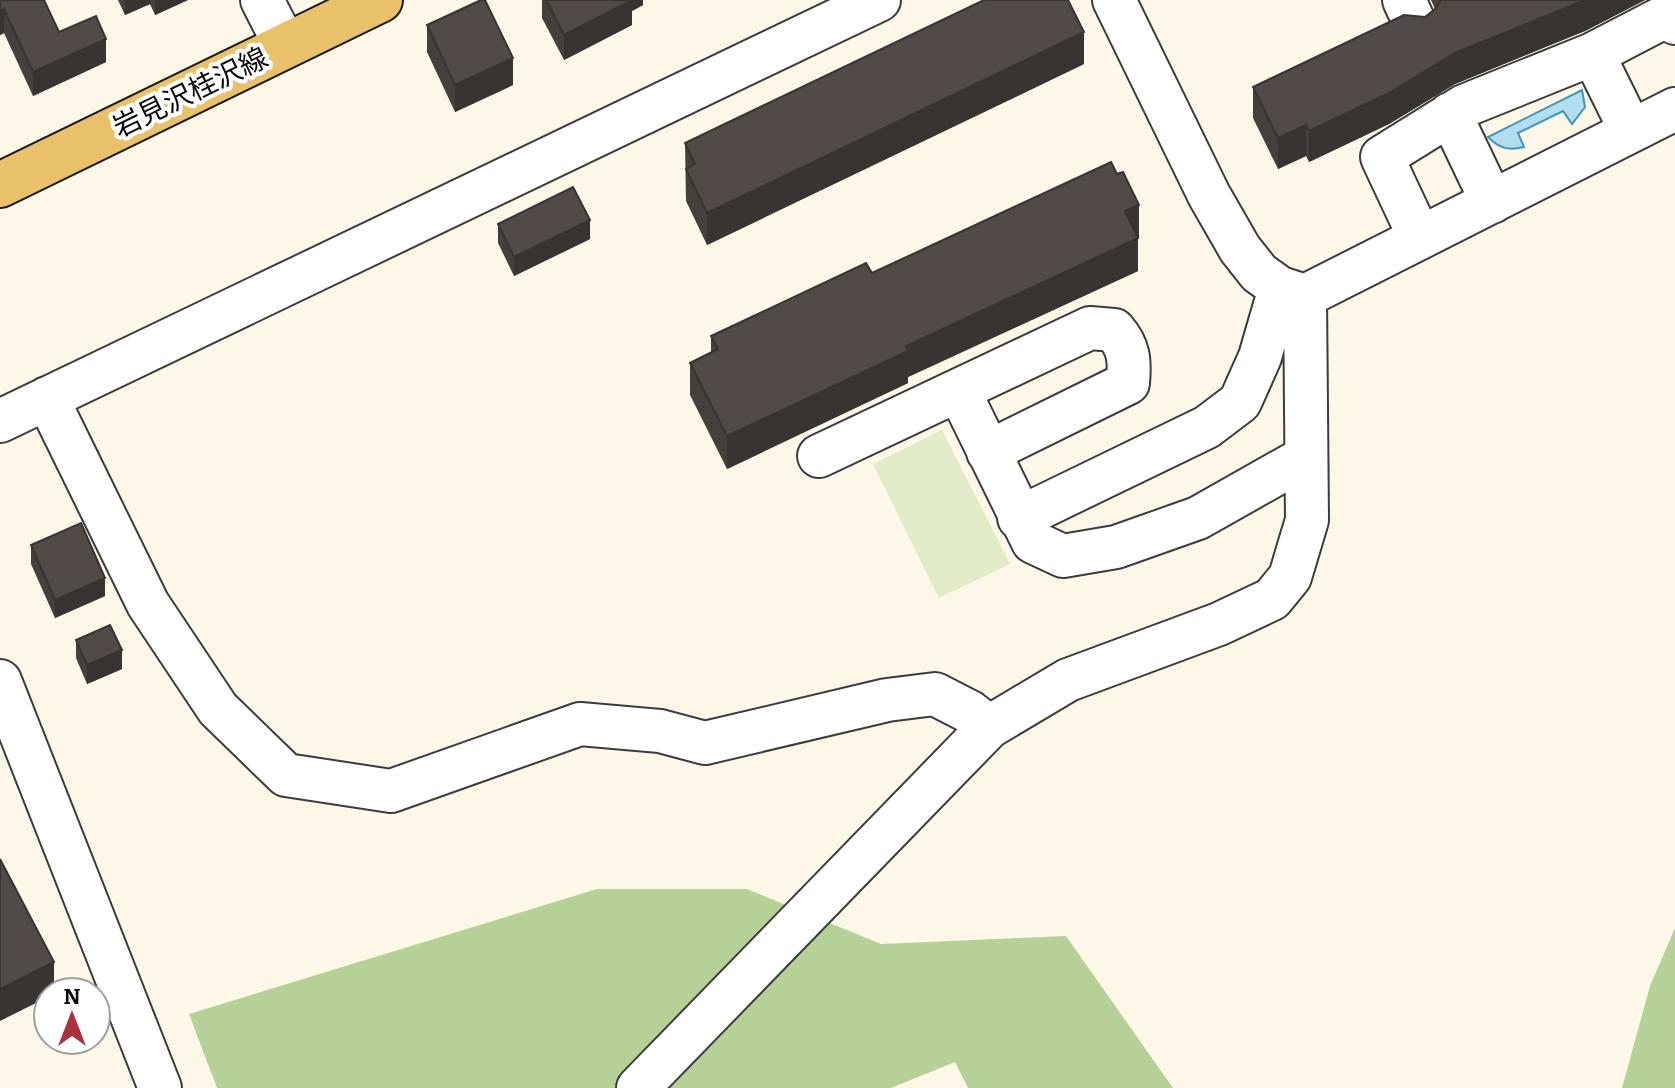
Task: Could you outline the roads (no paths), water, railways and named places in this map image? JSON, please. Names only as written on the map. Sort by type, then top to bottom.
[{"type":"main road","name":"岩見沢桂沢線","points":[[0,185],[380,0]]},
{"type":"street","points":[[262,0],[285,45]]},
{"type":"street","points":[[0,421],[879,0]]},
{"type":"street","points":[[1114,0],[1209,195],[1240,249],[1259,273],[1292,292]]},
{"type":"street","points":[[1420,238],[1382,157],[1450,114],[1593,54],[1670,14],[1675,23]]},
{"type":"street","points":[[1593,54],[1631,131]]},
{"type":"street","points":[[1019,518],[1207,427],[1240,402],[1292,292],[1420,238],[1675,109]]},
{"type":"street","points":[[1450,114],[1492,202]]},
{"type":"street","points":[[638,1088],[989,727],[1068,680],[1219,624],[1272,599],[1290,577],[1307,520],[1306,457],[1292,292]]},
{"type":"street","points":[[819,456],[1090,328],[1114,330],[1126,344],[1130,362],[1128,383],[988,452]]},
{"type":"street","points":[[959,391],[1033,542],[1063,556],[1116,547],[1198,518],[1306,457]]},
{"type":"street","points":[[47,398],[148,604],[218,709],[286,775],[391,791],[580,724],[660,731],[705,743],[887,700],[935,694],[970,712],[989,727]]},
{"type":"street","points":[[0,681],[160,1088]]},
{"type":"water","points":[[1582,90],[1585,107],[1572,124],[1563,111],[1518,133],[1524,147],[1518,148],[1504,148],[1488,137]]}]
